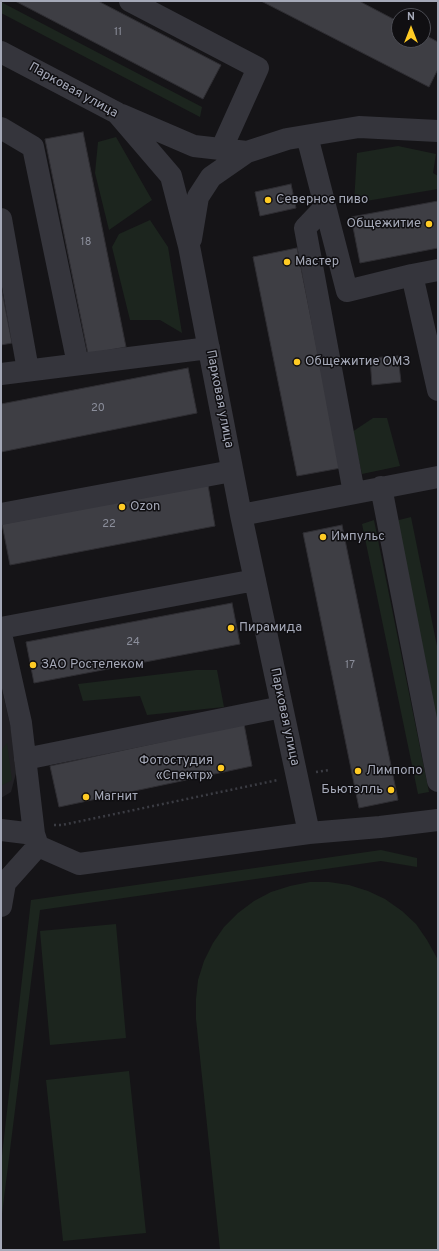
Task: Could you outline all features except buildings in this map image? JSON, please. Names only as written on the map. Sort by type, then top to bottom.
[{"type":"street","points":[[130,1],[258,68],[221,150]]},
{"type":"street","name":"Парковая улица","points":[[1,52],[118,113],[171,176],[189,246],[232,471],[309,833]]},
{"type":"street","points":[[118,113],[194,146],[247,152]]},
{"type":"street","points":[[189,246],[198,197],[211,177],[247,152],[287,139],[359,127],[438,131]]},
{"type":"street","points":[[1,128],[33,147],[78,364]]},
{"type":"street","points":[[307,136],[324,208],[347,291],[438,270]]},
{"type":"street","points":[[324,208],[305,228],[354,492]]},
{"type":"street","points":[[1,220],[28,370]]},
{"type":"street","points":[[412,275],[438,390]]},
{"type":"street","points":[[1,374],[209,348]]},
{"type":"street","points":[[1,514],[232,471]]},
{"type":"street","points":[[241,515],[438,477]]},
{"type":"street","points":[[381,487],[438,780]]},
{"type":"street","points":[[1,628],[255,580]]},
{"type":"street","points":[[1,634],[21,723],[35,835],[5,883],[1,906]]},
{"type":"street","points":[[25,759],[282,707]]},
{"type":"street","points":[[1,712],[21,723]]},
{"type":"street","points":[[1,830],[35,835],[79,864],[309,833],[438,820]]},
{"type":"path","points":[[35,835],[62,825],[329,770]]},
{"type":"shaded area","points":[[1,2],[202,107],[200,117],[1,13]]},
{"type":"shaded area","points":[[116,137],[152,200],[109,230],[95,173],[98,142]]},
{"type":"shaded area","points":[[398,146],[436,154],[433,173],[438,176],[438,189],[354,203],[357,153]]},
{"type":"shaded area","points":[[150,220],[168,247],[182,333],[160,320],[130,320],[112,247],[119,234]]},
{"type":"shaded area","points":[[373,418],[387,418],[400,466],[362,474],[352,432]]},
{"type":"shaded area","points":[[411,517],[438,651],[438,739],[395,521]]},
{"type":"shaded area","points":[[374,520],[429,792],[418,794],[362,524]]},
{"type":"shaded area","points":[[196,670],[217,670],[224,707],[147,715],[140,696],[83,701],[78,684]]},
{"type":"shaded area","points":[[1,686],[19,762],[11,792],[1,798]]},
{"type":"shaded area","points":[[7,743],[12,780],[1,786],[1,751]]},
{"type":"shaded area","points":[[381,850],[417,858],[417,867],[381,861],[40,910],[1,1222],[1,1164],[31,900]]},
{"type":"shaded area","points":[[310,882],[329,882],[349,885],[368,891],[385,899],[402,911],[416,924],[437,958],[438,1250],[220,1250],[196,1019],[198,980],[204,961],[213,943],[224,927],[238,913],[254,901],[271,892]]},
{"type":"shaded area","points":[[116,924],[126,1038],[50,1045],[40,931]]},
{"type":"shaded area","points":[[129,1071],[146,1233],[63,1241],[46,1080]]},
{"type":"place","name":"Северное пиво","points":[[268,200]]},
{"type":"place","name":"Общежитие","points":[[429,224]]},
{"type":"place","name":"Мастер","points":[[287,262]]},
{"type":"place","name":"Общежитие ОМЗ","points":[[297,362]]},
{"type":"place","name":"Ozon","points":[[122,507]]},
{"type":"place","name":"Импульс","points":[[323,537]]},
{"type":"place","name":"Пирамида","points":[[231,628]]},
{"type":"place","name":"ЗАО Ростелеком","points":[[33,665]]},
{"type":"place","name":"Фотостудия «Спектр»","points":[[221,768]]},
{"type":"place","name":"Лимпопо","points":[[358,771]]},
{"type":"place","name":"Бьютэлль","points":[[391,790]]},
{"type":"place","name":"Магнит","points":[[86,797]]}]
